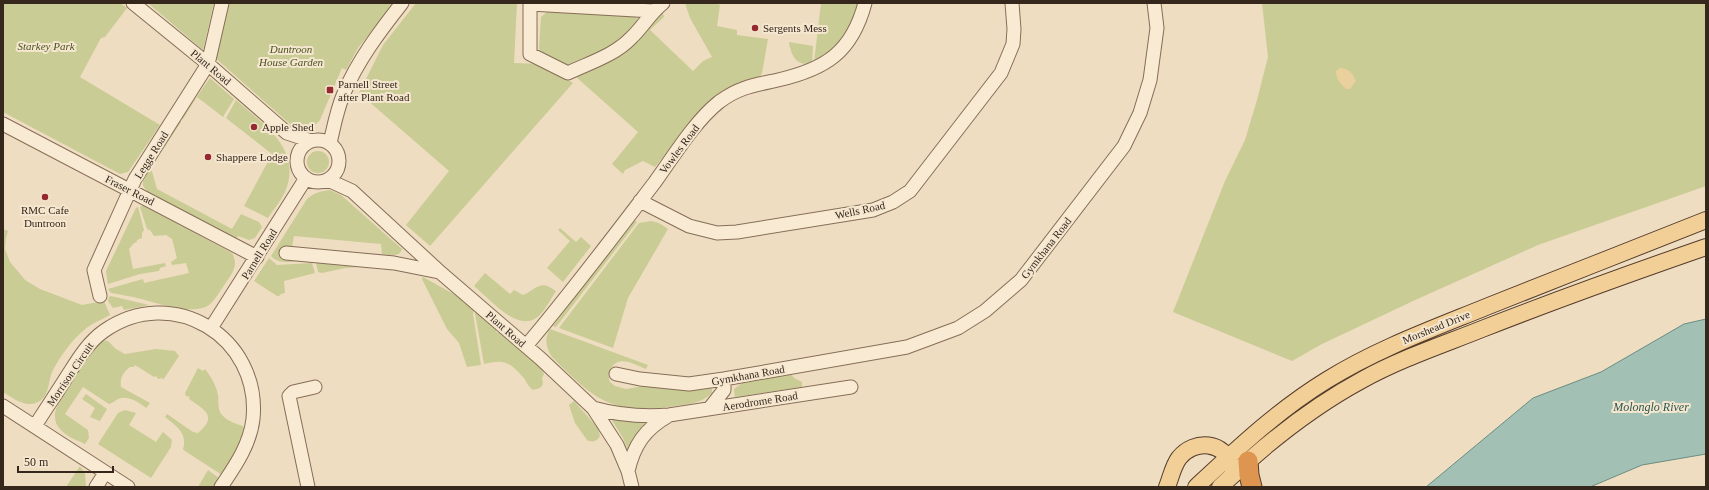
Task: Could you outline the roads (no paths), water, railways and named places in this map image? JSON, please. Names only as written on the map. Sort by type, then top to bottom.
[{"type":"highway","points":[[1248,461],[1252,487]]},
{"type":"main road","name":"Morshead Drive","points":[[1196,487],[1228,456],[1268,421],[1327,380],[1397,343],[1706,220]]},
{"type":"main road","name":"Morshead Drive","points":[[1225,482],[1291,426],[1316,408],[1362,380],[1398,362],[1523,313],[1706,247]]},
{"type":"main road","points":[[1248,461],[1255,438],[1268,421]]},
{"type":"main road","points":[[1167,487],[1176,462],[1191,449],[1199,446],[1211,446],[1221,450],[1228,456],[1232,468],[1225,482]]},
{"type":"street","name":"Plant Road","points":[[133,3],[208,64],[287,133],[311,141]]},
{"type":"street","name":"Legge Road","points":[[100,296],[94,270],[131,191],[135,179],[208,64],[222,3]]},
{"type":"street","points":[[330,143],[336,118],[348,83],[376,36],[402,3]]},
{"type":"street","name":"Vowles Road","points":[[526,346],[640,201],[704,116],[732,92],[809,72],[832,59],[848,42],[856,29],[865,3]]},
{"type":"street","name":"Wells Road","points":[[640,201],[689,226],[717,233],[737,232],[873,210],[893,202],[910,191],[1001,73],[1013,44],[1014,29],[1012,3]]},
{"type":"street","name":"Gymkhana Road","points":[[616,374],[640,379],[689,384],[724,379],[907,347],[958,328],[985,311],[1017,284],[1124,146],[1140,112],[1150,80],[1156,28],[1154,3]]},
{"type":"street","points":[[530,4],[658,7],[625,43],[614,51],[568,73],[530,54],[530,4]]},
{"type":"street","name":"Fraser Road","points":[[3,124],[257,257]]},
{"type":"street","name":"Plant Road","points":[[287,133],[297,159]]},
{"type":"street","points":[[318,140],[330,143],[339,155],[338,168],[334,175],[328,180],[314,182],[306,178],[301,173],[297,159],[299,152],[311,141],[318,140]]},
{"type":"street","name":"Plant Road","points":[[339,155],[352,191]]},
{"type":"street","name":"Parnell Road","points":[[211,328],[306,178]]},
{"type":"street","name":"Plant Road","points":[[328,180],[352,191],[441,273],[526,346],[593,408],[612,436],[628,471],[632,487]]},
{"type":"street","points":[[286,253],[394,263],[424,268],[441,273]]},
{"type":"street","name":"Morrison Circuit","points":[[34,426],[86,347],[100,334],[113,325],[133,317],[160,313],[188,318],[211,328],[226,341],[242,362],[249,379],[253,404],[252,424],[248,442],[241,456],[221,487]]},
{"type":"street","points":[[709,409],[724,390],[724,379]]},
{"type":"street","points":[[308,487],[289,396],[293,392],[315,387]]},
{"type":"street","name":"Aerodrome Road","points":[[593,408],[626,415],[669,415],[851,387]]},
{"type":"street","points":[[3,406],[124,486]]},
{"type":"street","name":"Aerodrome Road","points":[[628,471],[631,457],[640,440],[650,428],[669,415]]},
{"type":"street","points":[[96,487],[105,473]]},
{"type":"water","name":"Molonglo River","points":[[1706,319],[1706,454],[1642,465],[1590,487],[1426,487],[1533,398],[1601,372],[1684,324]]},
{"type":"place","name":"Sergents Mess","points":[[755,28]]},
{"type":"place","name":"Parnell Street after Plant Road","points":[[330,90]]},
{"type":"place","name":"Apple Shed","points":[[254,127]]},
{"type":"place","name":"Shappere Lodge","points":[[208,157]]},
{"type":"place","name":"RMC Cafe Duntroon","points":[[45,197]]},
{"type":"park label","name":"Starkey Park","points":[[46,46]]},
{"type":"park label","name":"Duntroon House Garden","points":[[291,55]]}]
